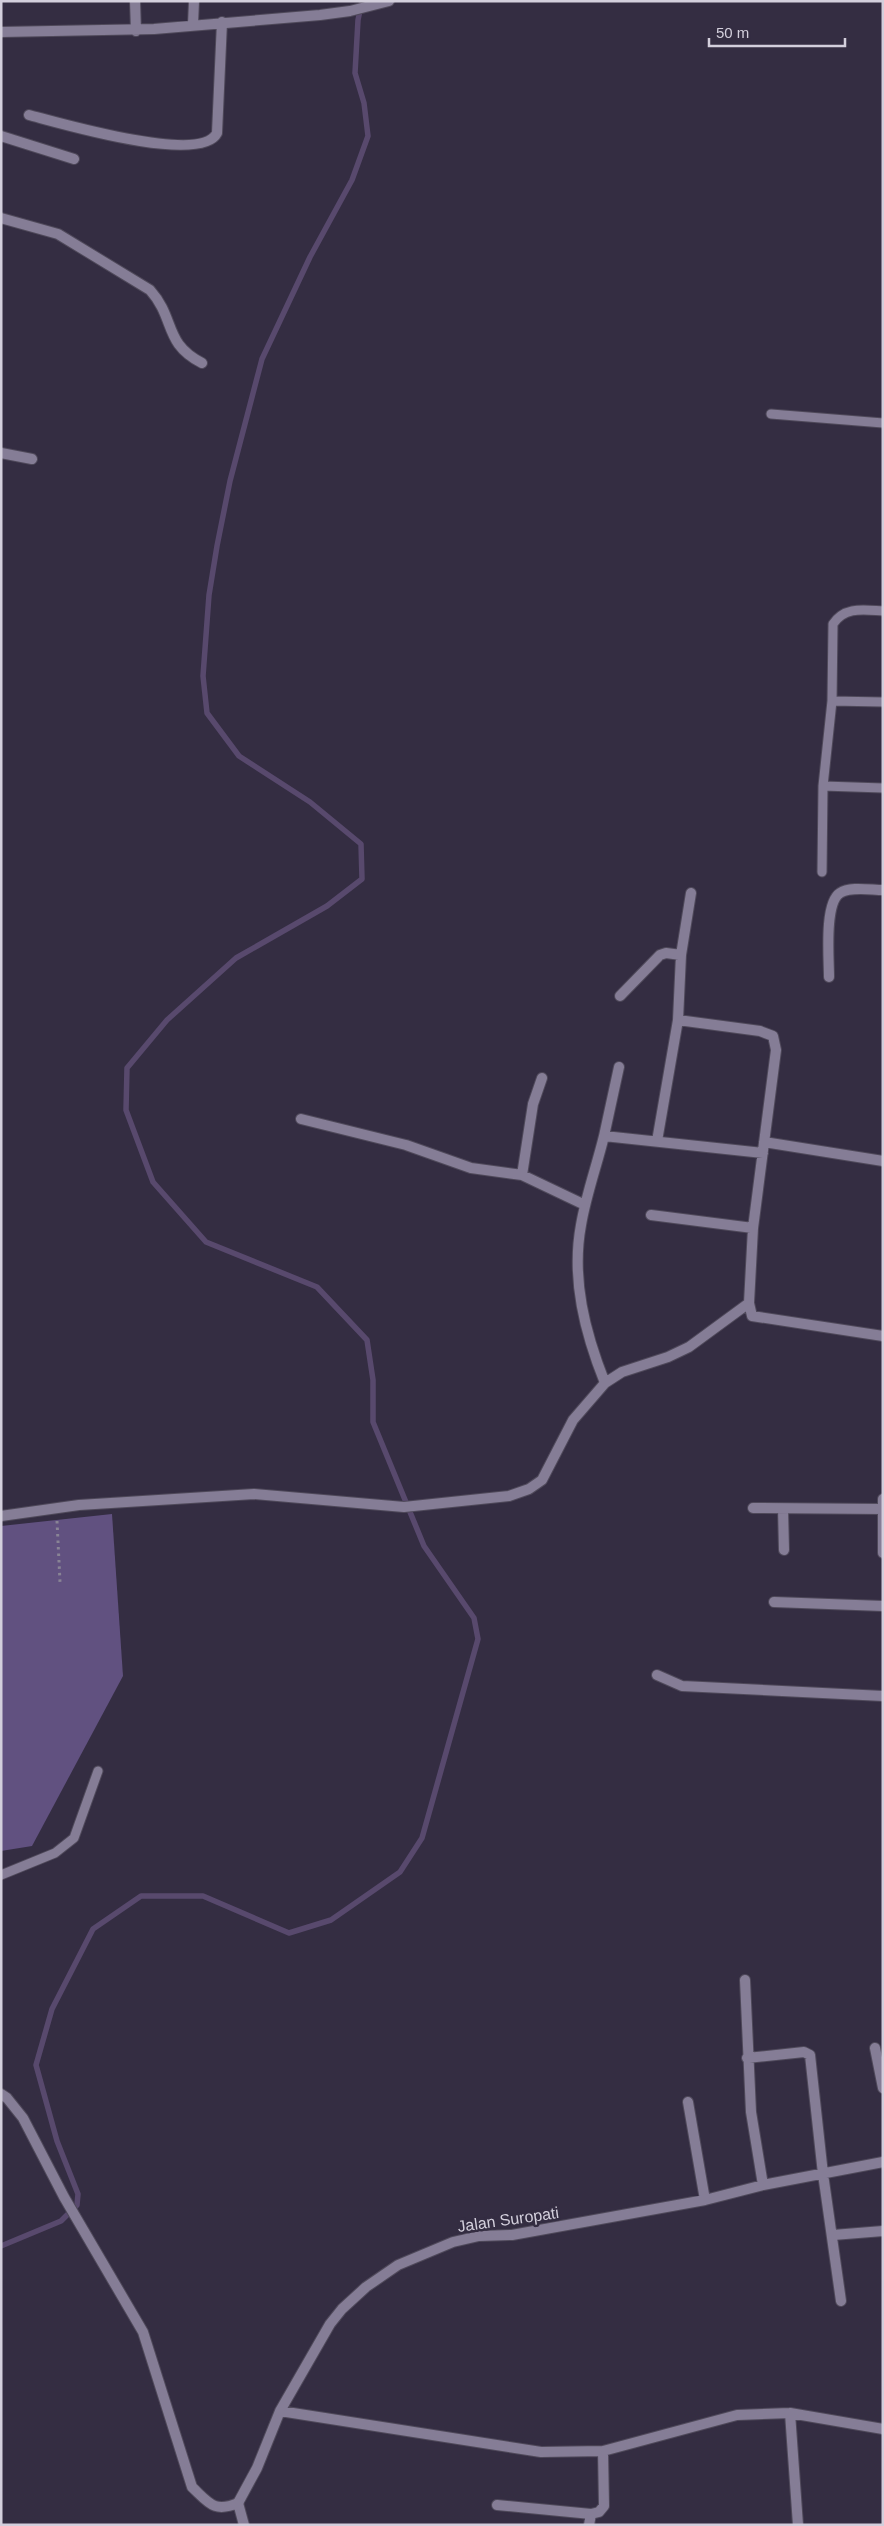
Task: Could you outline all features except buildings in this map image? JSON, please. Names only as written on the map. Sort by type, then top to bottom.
[{"type":"street","points":[[135,1],[136,30]]},
{"type":"street","points":[[193,24],[194,1]]},
{"type":"street","points":[[1,32],[136,30],[350,11],[388,1]]},
{"type":"street","points":[[29,116],[164,145],[207,143],[214,139],[217,133],[222,22]]},
{"type":"street","points":[[1,136],[74,158]]},
{"type":"street","points":[[1,218],[58,234],[150,290],[159,301],[177,345],[187,356],[202,363]]},
{"type":"street","points":[[1,453],[32,459]]},
{"type":"street","points":[[829,977],[830,913],[833,900],[840,892],[883,890]]},
{"type":"street","points":[[657,1141],[678,1020],[681,955],[691,893]]},
{"type":"street","points":[[620,996],[660,955],[666,953],[681,955]]},
{"type":"street","points":[[678,1020],[760,1031],[773,1036],[776,1050],[753,1228],[749,1303],[752,1316],[883,1336]]},
{"type":"street","points":[[605,1383],[591,1349],[580,1302],[578,1247],[585,1205],[604,1136],[619,1066]]},
{"type":"street","points":[[522,1175],[533,1104],[542,1078]]},
{"type":"street","points":[[301,1119],[406,1145],[471,1168],[522,1175],[585,1205]]},
{"type":"street","points":[[604,1136],[764,1147],[883,1161]]},
{"type":"street","points":[[652,1215],[753,1228]]},
{"type":"street","points":[[1,1516],[56,1508],[254,1494],[404,1507],[430,1506],[509,1496],[537,1485],[547,1473],[572,1420],[582,1406],[605,1383],[622,1372],[668,1357],[689,1347],[749,1303]]},
{"type":"street","points":[[753,1508],[882,1506],[883,1553]]},
{"type":"street","points":[[783,1509],[784,1550]]},
{"type":"street","points":[[774,1602],[883,1606]]},
{"type":"street","points":[[657,1675],[682,1686],[883,1696]]},
{"type":"street","points":[[745,1980],[752,2112],[763,2185]]},
{"type":"street","points":[[875,2048],[883,2088]]},
{"type":"street","points":[[748,2058],[804,2052],[810,2055],[823,2174],[833,2235],[840,2301]]},
{"type":"street","points":[[1,2094],[7,2098],[23,2118],[64,2197],[144,2332],[192,2487],[212,2506],[226,2508],[238,2503],[244,2525]]},
{"type":"street","points":[[688,2102],[704,2200]]},
{"type":"street","name":"Jalan Suropati","points":[[238,2503],[257,2468],[280,2411],[330,2324],[342,2309],[366,2287],[398,2265],[461,2240],[479,2236],[512,2235],[704,2200],[763,2185],[883,2162]]},
{"type":"street","points":[[833,2235],[883,2231]]},
{"type":"street","points":[[280,2411],[541,2452],[603,2451],[737,2416],[790,2413],[883,2429]]},
{"type":"street","points":[[790,2413],[798,2525]]},
{"type":"street","points":[[497,2505],[591,2514],[598,2512],[604,2506],[603,2451]]},
{"type":"street","points":[[590,2525],[591,2514]]},
{"type":"lane","points":[[771,414],[883,423]]},
{"type":"lane","points":[[822,872],[823,786],[832,700],[833,624],[841,615],[850,610],[883,611]]},
{"type":"lane","points":[[832,700],[883,702]]},
{"type":"lane","points":[[823,786],[883,788]]},
{"type":"lane","points":[[1,1875],[54,1852],[74,1838],[98,1771]]},
{"type":"path","points":[[56,1508],[60,1582]]},
{"type":"shaded area","points":[[112,1514],[123,1676],[32,1846],[1,1851],[1,1526]]},
{"type":"waterway","points":[[1,2246],[61,2221],[77,2205],[78,2194],[57,2141],[36,2065],[52,2009],[93,1929],[141,1896],[203,1896],[289,1933],[331,1920],[400,1872],[422,1838],[478,1639],[474,1618],[424,1546],[373,1422],[373,1380],[367,1340],[317,1287],[206,1242],[153,1182],[126,1110],[127,1068],[167,1020],[236,958],[327,906],[362,879],[361,844],[310,802],[239,756],[207,713],[203,676],[209,595],[217,546],[230,481],[262,359],[310,257],[352,180],[368,136],[364,103],[355,73],[358,20],[362,1]]}]
